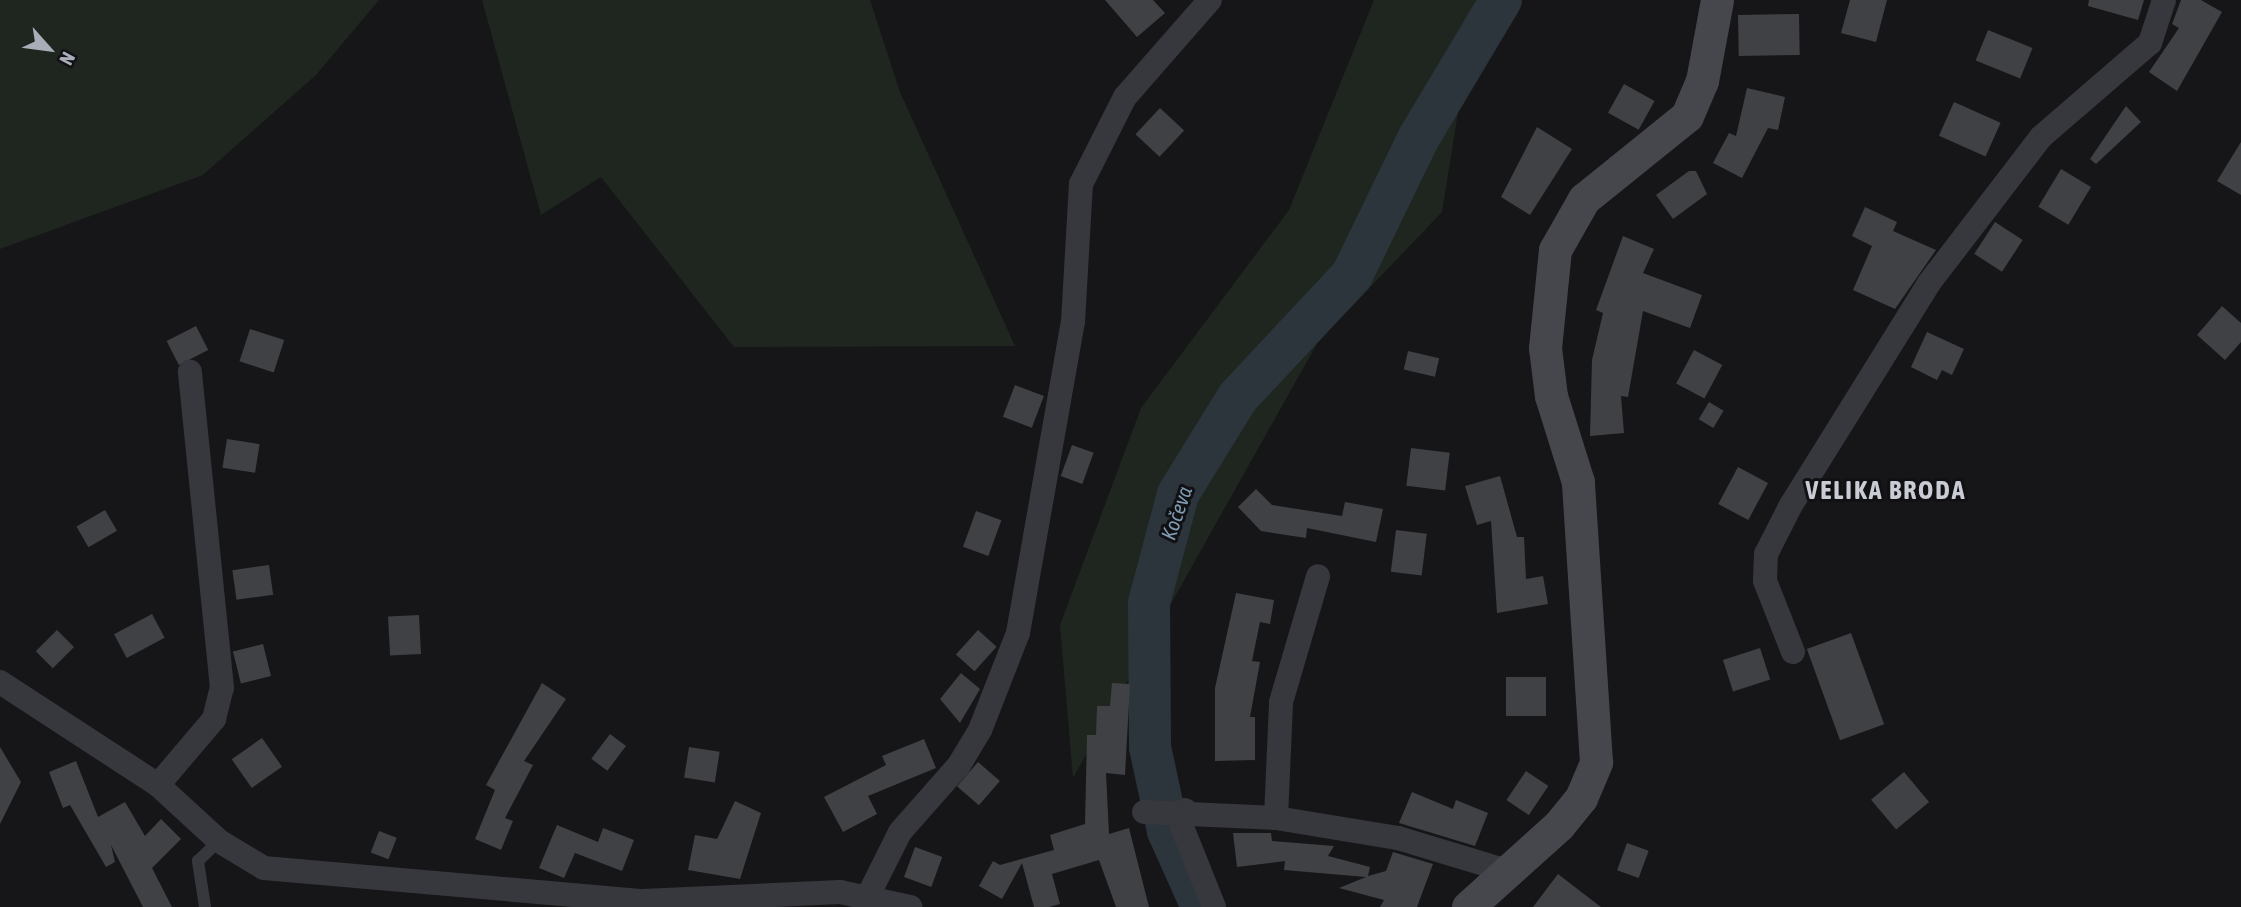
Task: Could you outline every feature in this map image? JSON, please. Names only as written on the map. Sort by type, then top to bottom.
[{"type":"main road","points":[[1468,907],[1581,798],[1596,762],[1578,482],[1551,396],[1545,348],[1555,250],[1584,199],[1687,116],[1702,81],[1717,0]]},
{"type":"street","points":[[869,894],[900,832],[980,730],[1018,633],[1073,322],[1081,184],[1125,97],[1210,0]]},
{"type":"street","points":[[1793,652],[1765,581],[1766,554],[1791,505],[1929,282],[2041,137],[2150,43],[2164,0]]},
{"type":"street","points":[[158,785],[214,719],[222,688],[190,372]]},
{"type":"street","points":[[1276,818],[1281,702],[1318,576]]},
{"type":"street","points":[[0,682],[158,785],[219,841],[264,868],[289,873],[643,904],[869,894],[901,905]]},
{"type":"street","points":[[1145,812],[1181,810],[1276,818],[1398,838],[1507,870]]},
{"type":"street","points":[[1181,810],[1182,827],[1214,907]]},
{"type":"lane","points":[[205,907],[198,861],[219,841]]},
{"type":"shaded area","points":[[0,0],[379,0],[316,75],[203,175],[0,249]]},
{"type":"shaded area","points":[[482,0],[870,0],[900,92],[1015,346],[734,347],[601,177],[541,215]]},
{"type":"shaded area","points":[[1374,0],[1476,0],[1442,212],[1318,342],[1073,778],[1060,625],[1141,408],[1289,210]]},
{"type":"building","points":[[1105,0],[1153,0],[1165,13],[1137,37]]},
{"type":"building","points":[[1850,0],[1887,0],[1876,42],[1841,33]]},
{"type":"building","points":[[2089,0],[2144,0],[2138,20],[2088,6]]},
{"type":"building","points":[[2181,0],[2201,0],[2222,12],[2177,91],[2149,72],[2179,28],[2172,24]]},
{"type":"building","points":[[1799,14],[1800,55],[1739,56],[1738,15]]},
{"type":"building","points":[[1988,30],[2033,48],[2020,79],[1976,61]]},
{"type":"building","points":[[1624,84],[1655,101],[1639,130],[1608,113]]},
{"type":"building","points":[[1747,88],[1785,97],[1778,130],[1768,128],[1742,178],[1713,163],[1729,133],[1736,136]]},
{"type":"building","points":[[1954,102],[2001,123],[1986,157],[1939,136]]},
{"type":"building","points":[[2126,106],[2141,122],[2096,164],[2090,159]]},
{"type":"building","points":[[1160,108],[1184,131],[1160,157],[1135,134]]},
{"type":"building","points":[[1537,127],[1572,149],[1530,215],[1501,197]]},
{"type":"building","points":[[2241,142],[2241,195],[2217,181]]},
{"type":"building","points":[[2061,169],[2091,187],[2068,225],[2038,207]]},
{"type":"building","points":[[1689,171],[1696,171],[1707,194],[1673,219],[1656,195]]},
{"type":"building","points":[[1865,207],[1897,222],[1893,231],[1936,250],[1895,309],[1853,290],[1872,246],[1852,236]]},
{"type":"building","points":[[1995,222],[2023,240],[2002,272],[1974,254]]},
{"type":"building","points":[[1623,236],[1654,249],[1643,273],[1702,295],[1690,328],[1643,311],[1628,397],[1621,396],[1624,433],[1590,436],[1592,360],[1603,313],[1596,310]]},
{"type":"building","points":[[2222,306],[2241,323],[2241,342],[2225,360],[2197,335]]},
{"type":"building","points":[[196,326],[208,350],[179,365],[167,341]]},
{"type":"building","points":[[250,329],[284,340],[274,372],[239,361]]},
{"type":"building","points":[[1927,332],[1964,349],[1952,375],[1942,370],[1937,380],[1911,367]]},
{"type":"building","points":[[1694,350],[1722,365],[1704,399],[1676,384]]},
{"type":"building","points":[[1408,351],[1439,358],[1435,377],[1404,370]]},
{"type":"building","points":[[1015,385],[1044,396],[1032,428],[1003,417]]},
{"type":"building","points":[[1709,402],[1724,411],[1713,428],[1699,419]]},
{"type":"building","points":[[227,439],[260,444],[255,473],[222,468]]},
{"type":"building","points":[[1072,445],[1094,453],[1082,484],[1061,476]]},
{"type":"building","points":[[1411,448],[1450,453],[1445,490],[1406,486]]},
{"type":"building","points":[[1738,467],[1768,483],[1748,520],[1718,504]]},
{"type":"building","points":[[1500,476],[1517,537],[1524,537],[1526,579],[1543,576],[1548,604],[1497,613],[1491,521],[1477,525],[1465,486]]},
{"type":"building","points":[[1256,489],[1272,505],[1342,516],[1345,502],[1383,509],[1376,542],[1307,528],[1306,538],[1261,531],[1238,507]]},
{"type":"building","points":[[105,510],[117,531],[88,547],[76,526]]},
{"type":"building","points":[[976,511],[1001,520],[988,556],[963,547]]},
{"type":"building","points":[[1396,530],[1427,534],[1422,575],[1391,572]]},
{"type":"building","points":[[269,565],[273,595],[237,600],[232,570]]},
{"type":"building","points":[[1236,593],[1274,600],[1270,624],[1260,622],[1252,661],[1260,662],[1250,717],[1255,717],[1255,760],[1215,761],[1215,688]]},
{"type":"building","points":[[152,614],[165,638],[127,658],[114,634]]},
{"type":"building","points":[[419,615],[421,654],[390,656],[388,617]]},
{"type":"building","points":[[57,630],[74,647],[53,668],[36,651]]},
{"type":"building","points":[[978,630],[997,647],[974,671],[956,655]]},
{"type":"building","points":[[1851,633],[1884,724],[1840,740],[1807,649]]},
{"type":"building","points":[[263,644],[271,676],[241,684],[233,651]]},
{"type":"building","points":[[1760,648],[1770,679],[1733,691],[1723,660]]},
{"type":"building","points":[[961,673],[980,689],[960,723],[940,699]]},
{"type":"building","points":[[1506,677],[1546,677],[1546,716],[1506,716]]},
{"type":"building","points":[[542,683],[566,699],[524,761],[533,765],[505,818],[513,821],[501,850],[475,839],[495,790],[486,785]]},
{"type":"building","points":[[1112,683],[1130,684],[1125,775],[1106,773],[1109,834],[1129,828],[1149,907],[1116,907],[1099,860],[1052,874],[1060,904],[1049,907],[1034,907],[1022,863],[1002,899],[979,886],[993,861],[1000,865],[1054,850],[1050,835],[1085,824],[1087,735],[1096,735],[1097,706],[1110,706]]},
{"type":"building","points":[[610,734],[626,746],[607,771],[591,759]]},
{"type":"building","points":[[262,738],[282,767],[252,788],[232,759]]},
{"type":"building","points":[[924,739],[936,768],[868,796],[877,814],[843,832],[824,797],[886,765],[882,756]]},
{"type":"building","points":[[0,747],[21,782],[0,824]]},
{"type":"building","points":[[689,747],[720,752],[715,782],[684,778]]},
{"type":"building","points":[[76,761],[98,817],[125,802],[145,836],[161,819],[181,839],[152,868],[172,907],[143,907],[111,845],[115,862],[106,867],[70,805],[63,808],[49,772]]},
{"type":"building","points":[[978,762],[1000,781],[979,805],[957,786]]},
{"type":"building","points":[[1526,771],[1548,786],[1529,815],[1506,800]]},
{"type":"building","points":[[1904,772],[1929,802],[1896,830],[1871,800]]},
{"type":"building","points":[[1412,792],[1453,809],[1456,800],[1488,813],[1475,846],[1399,823]]},
{"type":"building","points":[[735,801],[761,813],[740,879],[688,870],[695,835],[717,839]]},
{"type":"building","points":[[557,825],[598,842],[603,828],[634,840],[622,871],[575,853],[564,878],[539,868]]},
{"type":"building","points":[[379,831],[397,838],[388,859],[371,852]]},
{"type":"building","points":[[1233,833],[1271,833],[1272,841],[1334,846],[1328,856],[1370,867],[1368,876],[1386,871],[1393,852],[1433,864],[1417,907],[1380,907],[1384,900],[1339,888],[1366,877],[1284,870],[1285,861],[1237,867]]},
{"type":"building","points":[[1627,843],[1649,851],[1639,878],[1617,870]]},
{"type":"building","points":[[915,847],[942,857],[931,887],[904,877]]},
{"type":"building","points":[[1558,874],[1580,891],[1601,907],[1533,907]]},
{"type":"waterway","name":"Kočeva","points":[[1202,907],[1168,831],[1150,747],[1149,603],[1178,494],[1238,397],[1352,275],[1418,139],[1501,0]]},
{"type":"district","name":"VELIKA BRODA","points":[[1886,491]]}]
